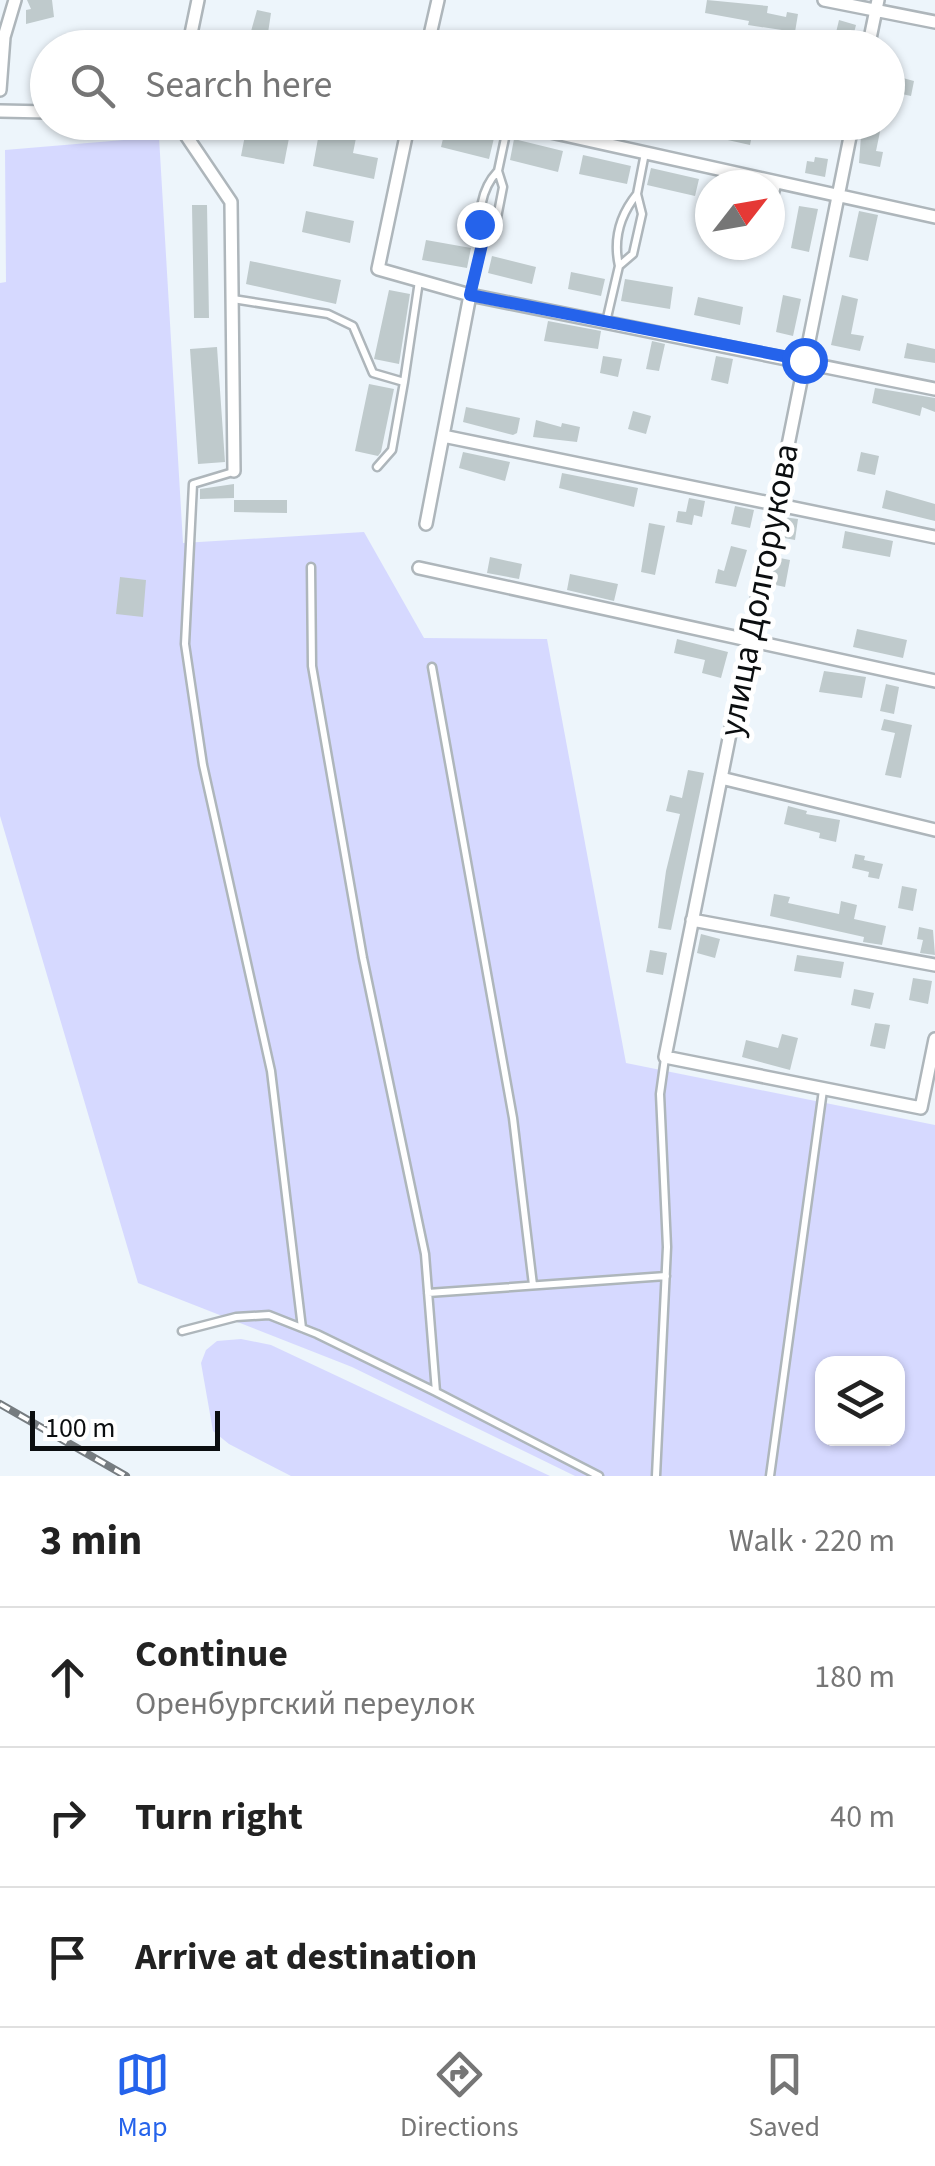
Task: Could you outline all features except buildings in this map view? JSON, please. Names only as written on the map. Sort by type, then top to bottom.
[{"type":"street","points":[[0,90],[2,37],[15,0]]},
{"type":"street","points":[[192,30],[198,0]]},
{"type":"street","points":[[431,30],[438,0]]},
{"type":"street","points":[[824,0],[876,5],[935,22]]},
{"type":"street","points":[[871,30],[876,5]]},
{"type":"street","points":[[0,111],[30,112]]},
{"type":"street","points":[[189,140],[231,202],[234,471]]},
{"type":"street","points":[[406,140],[378,270],[470,295],[935,389]]},
{"type":"street","points":[[585,140],[726,170]]},
{"type":"street","name":"улица Долгорукова","points":[[665,1057],[850,140]]},
{"type":"street","points":[[785,182],[935,217]]},
{"type":"street","points":[[426,524],[470,295]]},
{"type":"street","points":[[442,436],[776,502],[935,538]]},
{"type":"street","points":[[419,568],[935,681]]},
{"type":"street","points":[[721,778],[935,830]]},
{"type":"street","points":[[692,920],[935,966]]},
{"type":"street","points":[[665,1057],[921,1108],[935,1039]]},
{"type":"lane","points":[[484,236],[495,228],[503,187],[498,171],[504,140]]},
{"type":"lane","points":[[606,322],[619,266],[615,248],[624,210],[636,194],[645,153]]},
{"type":"lane","points":[[470,295],[484,236],[479,224],[487,184],[498,171]]},
{"type":"lane","points":[[619,266],[633,254],[642,214],[636,194]]},
{"type":"lane","points":[[377,467],[392,450],[420,281]]},
{"type":"lane","points":[[232,298],[328,314],[353,326],[373,373],[404,382]]},
{"type":"lane","points":[[234,471],[193,484],[184,644],[203,766],[271,1072],[302,1328]]},
{"type":"lane","points":[[311,567],[312,666],[363,958],[425,1254],[436,1392]]},
{"type":"lane","points":[[432,667],[513,1118],[533,1285]]},
{"type":"lane","points":[[656,1476],[666,1276],[660,1094],[665,1057]]},
{"type":"lane","points":[[770,1476],[823,1088]]},
{"type":"lane","points":[[428,1293],[666,1276]]},
{"type":"lane","points":[[182,1331],[236,1317],[269,1315],[436,1392],[599,1476]]},
{"type":"shaded area","points":[[159,140],[183,543],[364,532],[424,638],[547,639],[626,1063],[935,1125],[935,1476],[575,1476],[352,1367],[138,1283],[0,816],[0,283],[6,282],[5,150]]},
{"type":"shaded area","points":[[241,1339],[271,1345],[550,1476],[291,1476],[229,1444],[213,1431],[201,1363],[206,1350],[217,1341]]},
{"type":"railway","points":[[0,1404],[126,1476]]},
{"type":"route","points":[[479,224],[484,236],[470,295],[804,360]]}]
